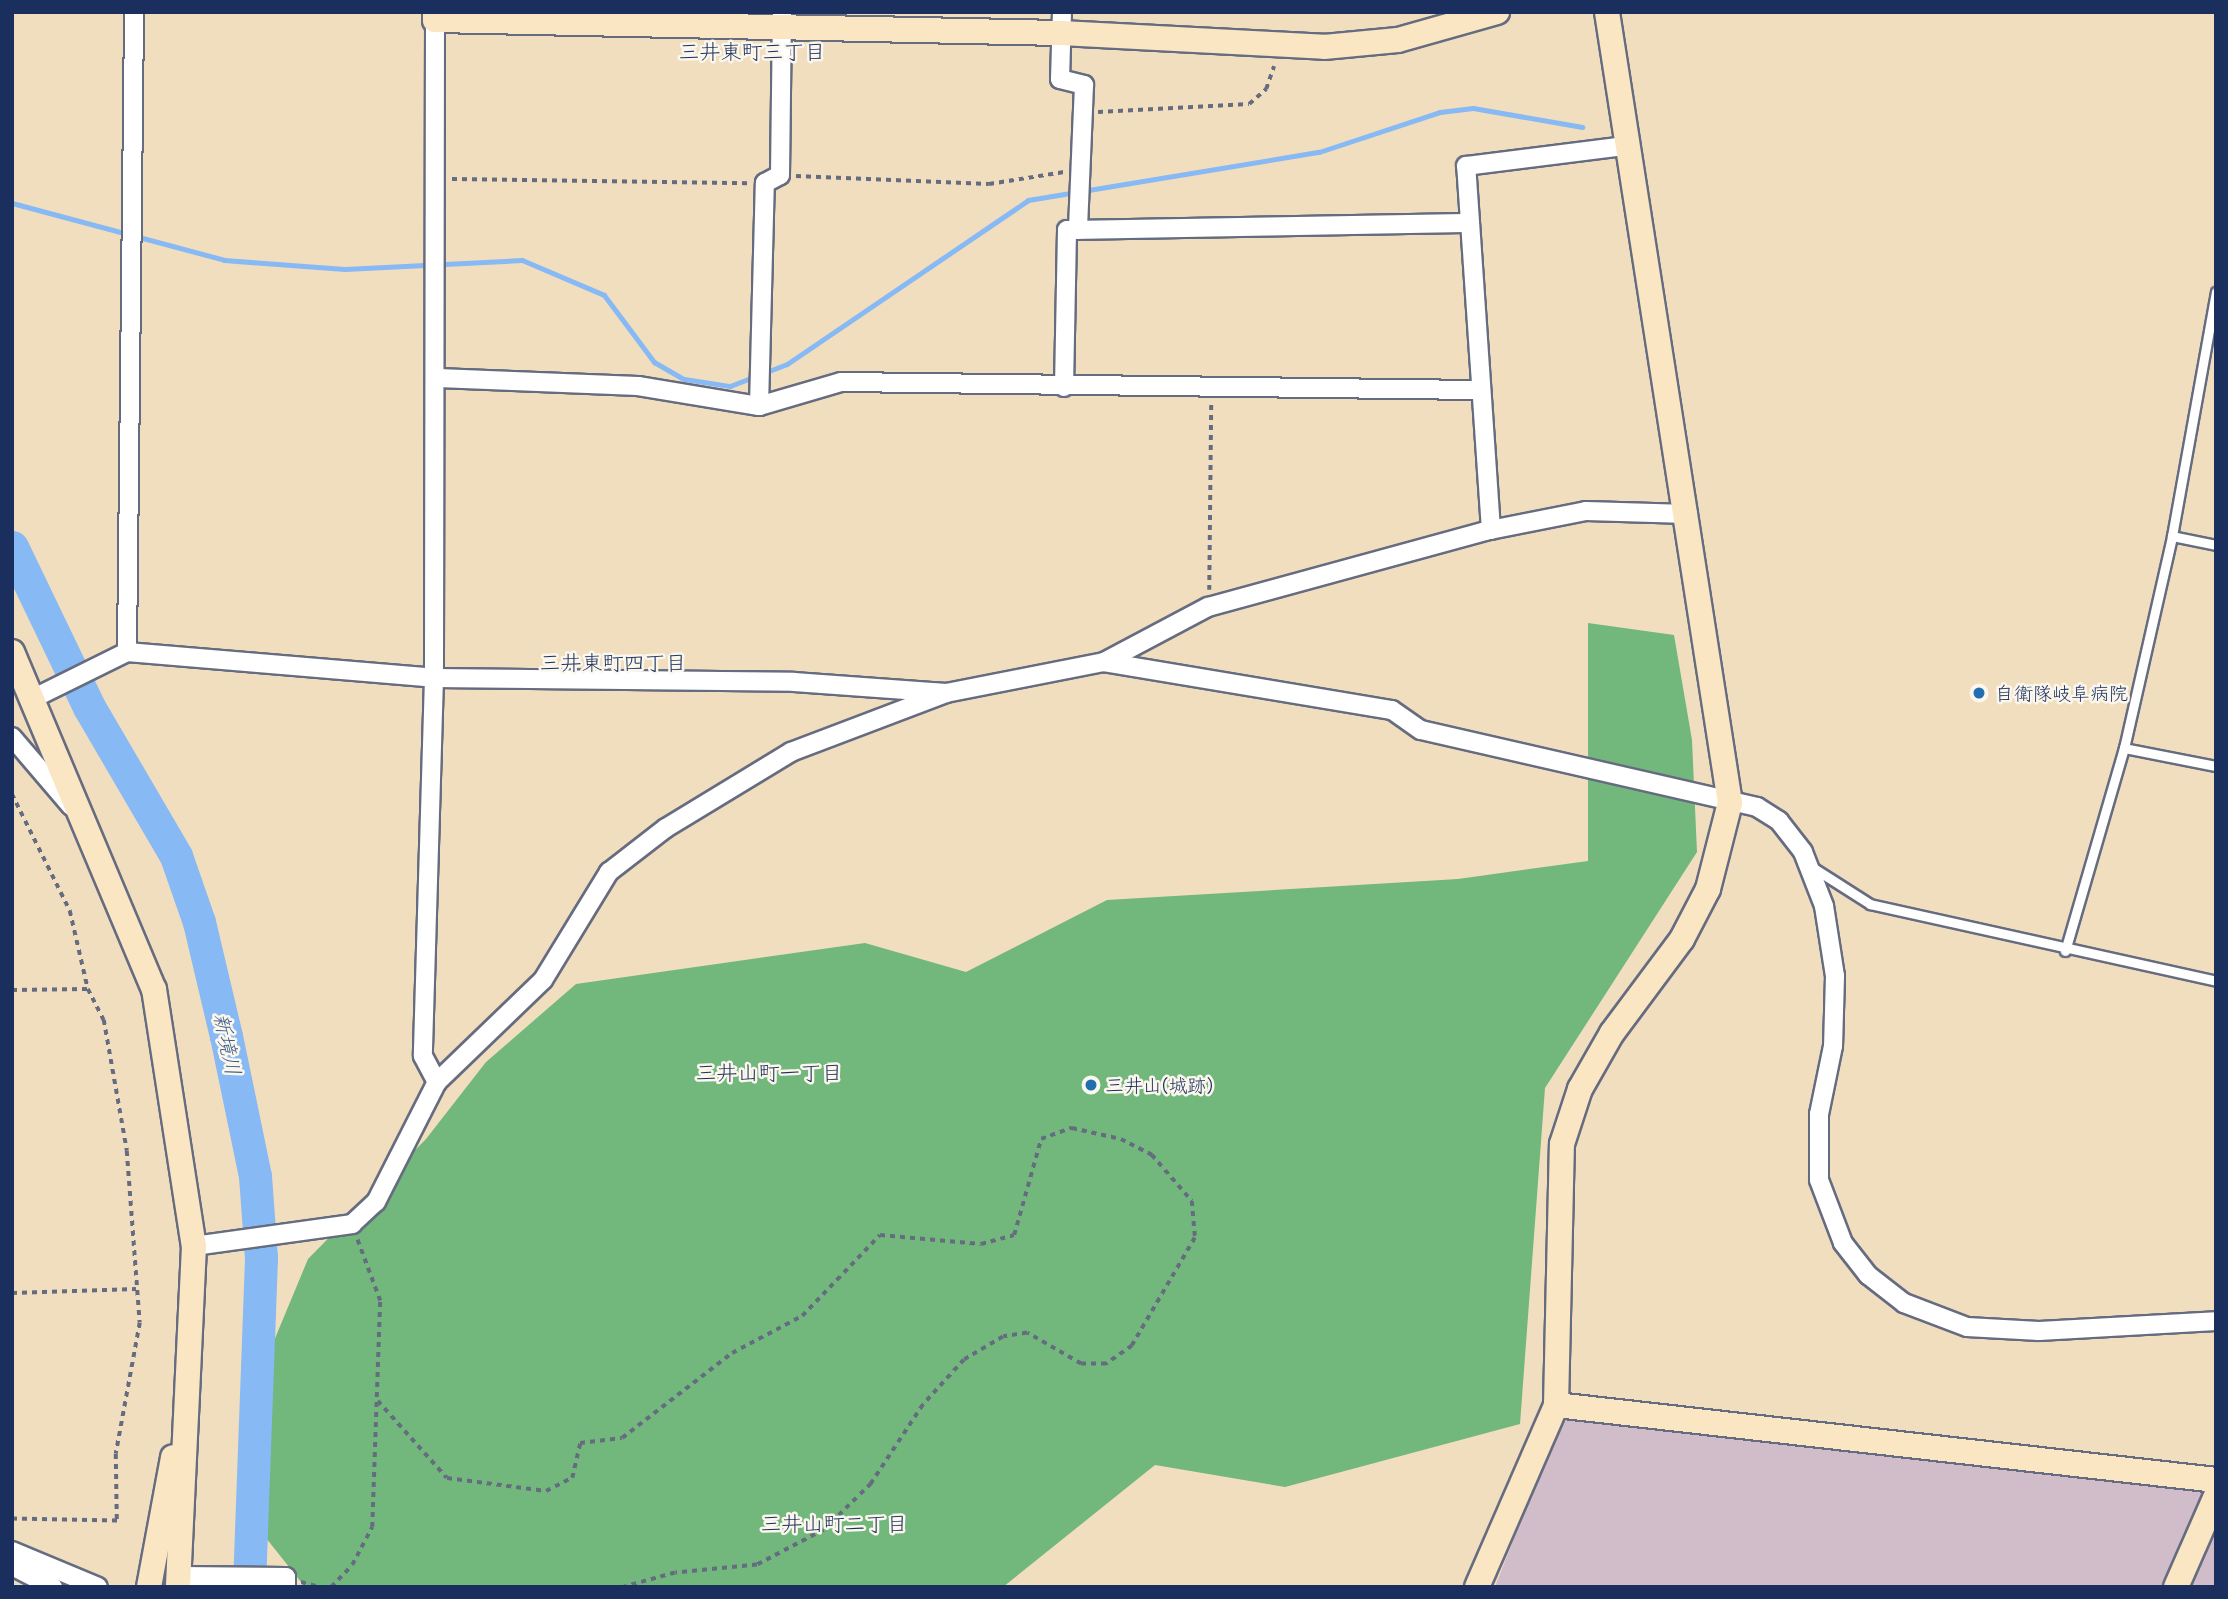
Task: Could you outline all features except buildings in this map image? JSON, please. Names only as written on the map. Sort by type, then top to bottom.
[{"type":"street","points":[[122,654],[134,12]]},
{"type":"street","points":[[437,1082],[423,1056],[434,678],[438,378],[435,16],[1062,23],[1281,44],[1375,44],[1497,12]]},
{"type":"street","points":[[1477,1587],[1556,1405],[1562,1144],[1580,1089],[1605,1044],[1682,939],[1708,889],[1730,803],[1688,514],[1625,146],[1607,12]]},
{"type":"street","points":[[759,406],[782,20]]},
{"type":"street","points":[[1062,23],[1060,79],[1084,85],[1078,230]]},
{"type":"street","points":[[1490,530],[1476,390],[1471,223],[1466,166],[1625,146]]},
{"type":"street","points":[[1064,387],[1067,230],[1471,223]]},
{"type":"street","points":[[438,378],[638,386],[759,406],[841,382],[1211,389],[1476,390]]},
{"type":"street","points":[[202,1245],[352,1224],[376,1202],[437,1082],[543,980],[609,872],[666,828],[791,752],[946,693],[1104,662],[1208,607],[1490,530],[1586,511],[1688,514]]},
{"type":"street","points":[[12,653],[40,695],[76,813],[155,989],[202,1245],[184,1438],[178,1581],[214,1577],[286,1582]]},
{"type":"street","points":[[40,695],[122,654],[434,678],[794,682],[946,693]]},
{"type":"street","points":[[1104,662],[1392,710],[1421,730],[1730,803],[1757,807],[1779,821],[1808,865],[1824,906],[1835,976],[1833,1046],[1819,1114],[1819,1180],[1843,1243],[1868,1275],[1904,1303],[1967,1327],[2039,1331],[2216,1321]]},
{"type":"street","points":[[12,737],[76,813]]},
{"type":"street","points":[[1556,1405],[2216,1480]]},
{"type":"street","points":[[149,1587],[171,1460],[184,1438]]},
{"type":"street","points":[[2176,1587],[2216,1496]]},
{"type":"street","points":[[12,1551],[98,1587]]},
{"type":"street","points":[[12,1566],[53,1587]]},
{"type":"lane","points":[[2065,951],[2124,748],[2172,536],[2216,292]]},
{"type":"lane","points":[[2172,536],[2216,545]]},
{"type":"lane","points":[[2124,748],[2216,766]]},
{"type":"lane","points":[[1808,865],[1870,904],[2065,951],[2216,981]]},
{"type":"path","points":[[1084,113],[1249,104],[1266,89],[1281,44]]},
{"type":"path","points":[[437,178],[773,179],[989,184],[1079,169]]},
{"type":"path","points":[[1208,607],[1211,389]]},
{"type":"path","points":[[12,794],[70,911],[88,989],[104,1020],[127,1151],[140,1324],[116,1454],[117,1521],[12,1519]]},
{"type":"path","points":[[12,990],[88,989]]},
{"type":"path","points":[[378,1401],[447,1478],[546,1492],[572,1478],[580,1443],[622,1438],[732,1353],[802,1316],[880,1235],[981,1244],[1014,1235],[1041,1139],[1072,1128],[1121,1139],[1152,1155],[1192,1202],[1195,1238],[1132,1346],[1106,1364],[1082,1364],[1027,1333],[1003,1336],[964,1360],[923,1405],[871,1484],[824,1530],[757,1565],[675,1573],[624,1587]]},
{"type":"path","points":[[331,1587],[352,1565],[372,1527],[380,1301],[352,1224]]},
{"type":"path","points":[[12,1293],[136,1289]]},
{"type":"shaded area","points":[[1564,1410],[2216,1485],[2216,1587],[1495,1587]]},
{"type":"green space","points":[[1588,623],[1674,635],[1692,740],[1697,852],[1545,1088],[1520,1424],[1285,1487],[1155,1465],[1003,1587],[305,1587],[266,1538],[266,1360],[308,1259],[426,1139],[486,1062],[576,984],[865,943],[966,972],[1107,900],[1458,879],[1588,861]]},
{"type":"waterway","points":[[12,203],[224,260],[345,269],[522,260],[604,295],[654,362],[684,379],[730,386],[787,364],[1028,200],[1319,152],[1440,112],[1473,108],[1582,127]]},
{"type":"waterway","name":"新境川","points":[[12,547],[89,707],[176,856],[199,922],[226,1036],[255,1176],[261,1258],[249,1587]]},
{"type":"place","name":"自衛隊岐阜病院","points":[[1979,693]]},
{"type":"place","name":"三井山(城跡)","points":[[1091,1085]]},
{"type":"district","name":"三井東町三丁目","points":[[752,51]]},
{"type":"district","name":"三井東町四丁目","points":[[613,662]]},
{"type":"district","name":"三井山町一丁目","points":[[769,1072]]},
{"type":"district","name":"三井山町二丁目","points":[[834,1523]]}]
